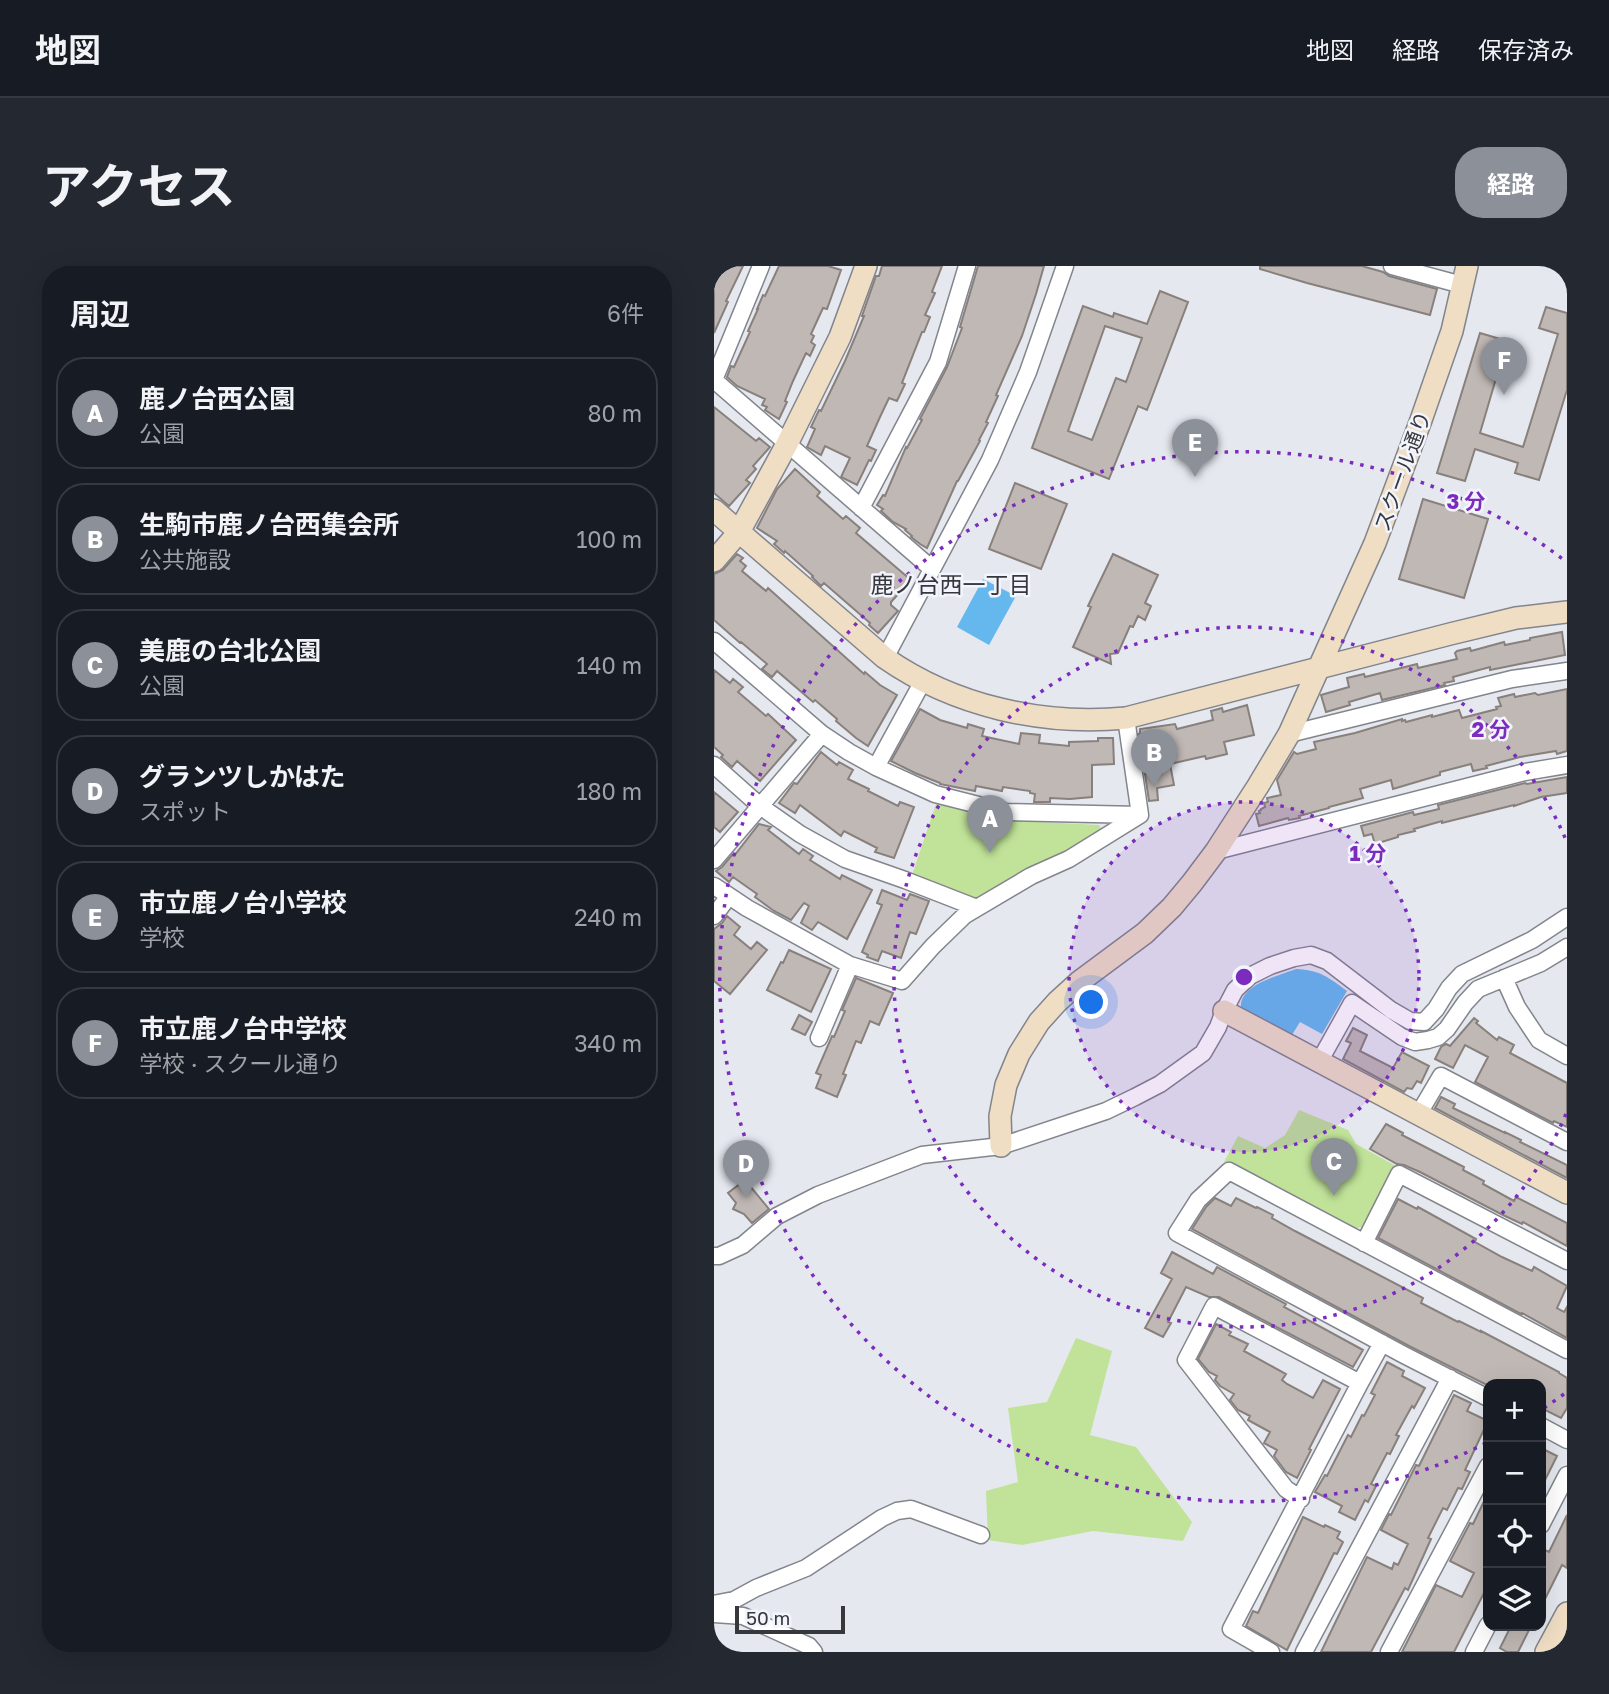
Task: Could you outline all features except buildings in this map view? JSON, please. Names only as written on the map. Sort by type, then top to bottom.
[{"type":"street","points":[[761,266],[714,380],[932,569]]},
{"type":"street","points":[[714,561],[739,532],[788,444],[840,337],[866,266]]},
{"type":"street","points":[[861,508],[938,362],[967,266]]},
{"type":"street","points":[[885,658],[990,460],[1023,385],[1065,266]]},
{"type":"street","points":[[1403,267],[1464,276]]},
{"type":"street","name":"スクール通り","points":[[1001,1146],[1000,1116],[1006,1085],[1019,1054],[1038,1022],[1079,982],[1145,933],[1185,891],[1216,851],[1289,734],[1375,543],[1452,331],[1464,276]]},
{"type":"street","points":[[714,510],[885,658],[923,681],[1013,713],[1060,719],[1126,718],[1516,618],[1567,612]]},
{"type":"street","points":[[714,641],[822,734],[876,767],[935,794],[1006,812],[1140,815]]},
{"type":"street","points":[[1289,734],[1512,679],[1567,671]]},
{"type":"street","points":[[876,767],[923,681]]},
{"type":"street","points":[[1126,718],[1140,815]]},
{"type":"street","points":[[714,860],[822,734]]},
{"type":"street","points":[[714,765],[761,806],[800,834],[845,859],[977,908]]},
{"type":"street","points":[[1216,851],[1525,772],[1567,765]]},
{"type":"street","points":[[714,886],[747,908],[850,965],[902,981],[965,915],[1031,876],[1069,859],[1140,815]]},
{"type":"street","points":[[714,916],[729,896]]},
{"type":"street","points":[[714,1256],[743,1245],[777,1216],[818,1195],[922,1155],[1001,1146],[1106,1111],[1160,1084],[1209,1046],[1235,990],[1250,976],[1282,962],[1311,955],[1327,961],[1391,1010],[1410,1021],[1424,1022],[1462,974],[1532,940],[1567,918]]},
{"type":"street","points":[[1319,1062],[1352,1003],[1402,1037],[1415,1042],[1428,1040],[1438,1037],[1447,1029],[1478,989],[1541,963],[1567,947]]},
{"type":"street","points":[[819,1038],[850,965]]},
{"type":"street","points":[[1504,978],[1517,1007],[1539,1040],[1567,1056]]},
{"type":"street","points":[[1224,1011],[1567,1193]]},
{"type":"street","points":[[1418,1115],[1441,1076],[1567,1142]]},
{"type":"street","points":[[1483,1395],[1177,1233],[1198,1199],[1229,1171],[1567,1350]]},
{"type":"street","points":[[1364,1242],[1399,1174],[1567,1261]]},
{"type":"street","points":[[1301,1499],[1286,1489],[1186,1360],[1214,1306],[1360,1383]]},
{"type":"street","points":[[1271,1652],[1231,1629],[1382,1343]]},
{"type":"street","points":[[1304,1652],[1450,1378]]},
{"type":"street","points":[[1546,1429],[1567,1440]]},
{"type":"street","points":[[1389,1652],[1483,1475]]},
{"type":"street","points":[[1546,1515],[1567,1475]]},
{"type":"street","points":[[714,1604],[734,1600],[806,1568],[897,1511],[911,1509],[981,1535]]},
{"type":"street","points":[[1551,1650],[1567,1613]]},
{"type":"street","points":[[714,1614],[743,1616],[808,1646],[814,1652]]},
{"type":"street","points":[[1474,1652],[1485,1631]]},
{"type":"green space","points":[[937,801],[1003,820],[1099,825],[1103,831],[975,898],[912,875]]},
{"type":"green space","points":[[1299,1110],[1348,1130],[1356,1144],[1396,1166],[1362,1227],[1352,1229],[1224,1162],[1238,1136],[1265,1148],[1285,1135]]},
{"type":"green space","points":[[1076,1338],[1112,1351],[1090,1435],[1136,1447],[1192,1522],[1183,1541],[1093,1531],[1022,1545],[988,1540],[986,1491],[1018,1482],[1008,1408],[1047,1402]]},
{"type":"water","points":[[983,579],[1016,596],[989,645],[957,627]]},
{"type":"water","points":[[1296,969],[1323,975],[1347,991],[1322,1034],[1300,1022],[1290,1038],[1241,1009],[1242,1001],[1252,988]]},
{"type":"place","name":"市立鹿ノ台中学校","points":[[1504,395]]},
{"type":"place","name":"市立鹿ノ台小学校","points":[[1195,477]]},
{"type":"place","name":"生駒市鹿ノ台西集会所","points":[[1154,787]]},
{"type":"place","name":"鹿ノ台西公園","points":[[990,853]]},
{"type":"place","name":"美鹿の台北公園","points":[[1334,1196]]},
{"type":"place","name":"グランツしかはた","points":[[746,1198]]},
{"type":"district","name":"鹿ノ台西一丁目","points":[[951,584]]}]
